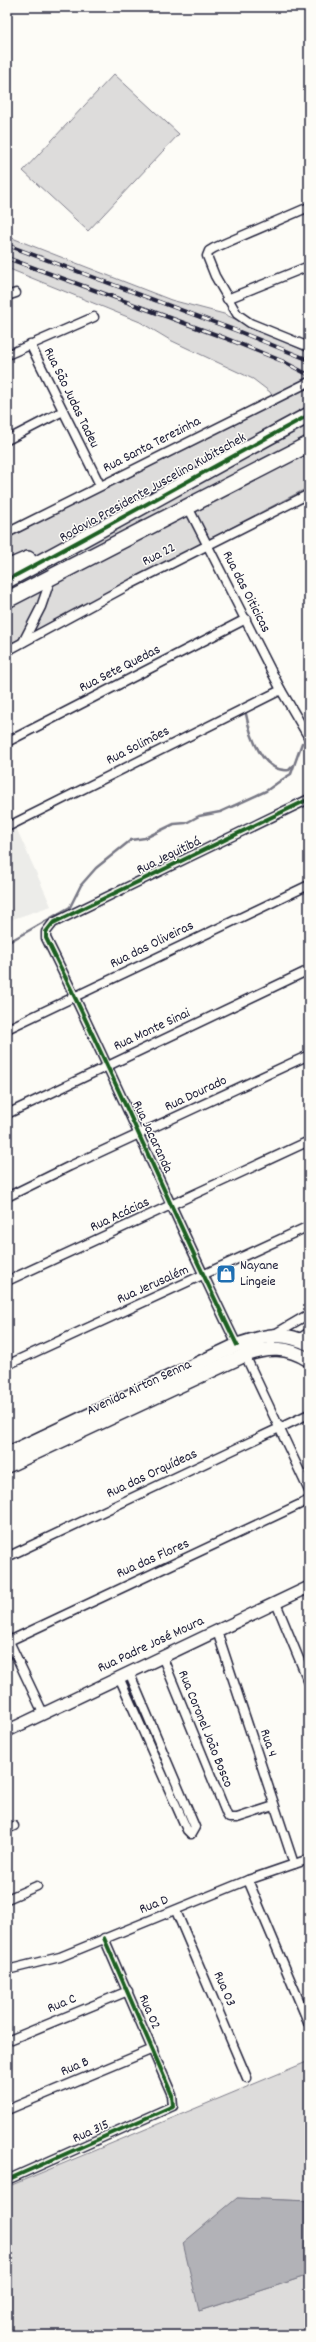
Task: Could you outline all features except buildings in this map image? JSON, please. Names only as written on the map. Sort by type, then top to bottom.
[{"type":"highway","name":"Rodovia Presidente Juscelino Kubitschek","points":[[7,580],[309,415]]},
{"type":"highway","name":"Rodovia Presidente Juscelino Kubitschek","points":[[10,599],[309,444]]},
{"type":"highway","points":[[7,568],[77,543]]},
{"type":"main road","name":"Avenida Airton Senna","points":[[7,1454],[273,1335],[306,1338]]},
{"type":"main road","name":"Avenida Airton Senna","points":[[7,1466],[241,1350],[273,1348],[288,1349],[309,1360]]},
{"type":"street","points":[[309,207],[207,253],[210,264],[227,299],[237,314],[250,323],[309,347]]},
{"type":"street","points":[[227,299],[309,266]]},
{"type":"street","points":[[7,296],[16,293]]},
{"type":"street","points":[[7,355],[94,316]]},
{"type":"street","name":"Rua São Judas Tadeu","points":[[30,344],[100,485]]},
{"type":"street","name":"Rua Santa Terezinha","points":[[7,533],[100,485],[309,382]]},
{"type":"street","points":[[7,440],[63,411]]},
{"type":"street","name":"Rua 22","points":[[7,651],[207,545],[309,494]]},
{"type":"street","name":"Rua das Oiticicas","points":[[188,507],[281,690],[309,738]]},
{"type":"street","points":[[22,642],[41,607],[52,577]]},
{"type":"street","name":"Rua Sete Quedas","points":[[7,742],[246,619]]},
{"type":"street","name":"Rua Solimões","points":[[7,827],[281,690]]},
{"type":"street","name":"Rua Jequitibá","points":[[46,938],[47,930],[53,923],[309,799]]},
{"type":"street","name":"Rua das Oliveiras","points":[[7,1029],[309,885]]},
{"type":"street","name":"Rua Jacaranda","points":[[46,938],[75,996],[138,1136],[172,1205],[204,1276],[309,1491]]},
{"type":"street","name":"Rua Monte Sinai","points":[[7,1114],[309,970]]},
{"type":"street","name":"Rua Dourado","points":[[7,1197],[70,1166],[138,1136],[309,1055]]},
{"type":"street","name":"Rua Acácias","points":[[7,1281],[309,1141]]},
{"type":"street","name":"Rua Jerusalém","points":[[7,1365],[204,1276],[309,1226]]},
{"type":"street","name":"Avenida Airton Senna","points":[[273,1335],[309,1314]]},
{"type":"street","name":"Rua das Orquídeas","points":[[7,1557],[309,1414]]},
{"type":"street","name":"Rua das Flores","points":[[8,1640],[309,1500]]},
{"type":"street","name":"Rua Padre José Moura","points":[[7,1731],[309,1587]]},
{"type":"street","points":[[276,1604],[309,1683]]},
{"type":"street","name":"Rua 4","points":[[218,1630],[294,1864]]},
{"type":"street","points":[[8,1640],[43,1713]]},
{"type":"street","name":"Rua Coronel João Bosco","points":[[162,1656],[225,1812],[229,1818],[234,1819],[274,1806]]},
{"type":"street","points":[[124,1674],[155,1734],[195,1827],[191,1834],[187,1830],[169,1793],[144,1737],[124,1674]]},
{"type":"street","points":[[144,1737],[155,1734]]},
{"type":"street","points":[[169,1793],[179,1789]]},
{"type":"street","name":"Rua D","points":[[7,1970],[60,1957],[104,1938],[176,1911],[248,1880],[309,1859]]},
{"type":"street","points":[[248,1880],[309,2024]]},
{"type":"street","points":[[7,1899],[37,1886]]},
{"type":"street","name":"Rua 03","points":[[176,1911],[247,2078]]},
{"type":"street","name":"Rua 02","points":[[104,1938],[172,2095]]},
{"type":"street","name":"Rua C","points":[[7,2041],[128,1991]]},
{"type":"street","name":"Rua B","points":[[7,2110],[153,2049]]},
{"type":"street","name":"Rua 315","points":[[7,2180],[170,2108],[173,2103],[172,2095]]},
{"type":"shaded area","points":[[114,74],[179,134],[88,231],[23,171]]},
{"type":"shaded area","points":[[7,236],[171,300],[224,314],[309,353],[309,487],[7,645],[7,538],[275,401],[270,392],[253,379],[170,340],[140,322],[7,268]]},
{"type":"shaded area","points":[[15,825],[51,906],[7,921],[7,830]]},
{"type":"shaded area","points":[[309,2061],[309,2201],[237,2198],[199,2311],[309,2275],[309,2335],[7,2335],[7,2187]]},
{"type":"shaded area","points":[[237,2198],[309,2201],[309,2275],[199,2311],[183,2243]]},
{"type":"waterway","points":[[307,719],[307,670],[309,666]]},
{"type":"waterway","points":[[246,714],[254,742],[265,759],[271,765],[280,769],[289,770],[293,766]]},
{"type":"waterway","points":[[7,943],[70,907],[81,885],[96,868],[131,840],[145,838],[174,824],[186,823],[199,816],[220,812],[266,791],[291,774],[302,743]]},
{"type":"railway","points":[[7,245],[240,332],[309,360]]},
{"type":"railway","points":[[7,258],[225,338],[282,361],[309,375]]},
{"type":"cycle path","points":[[7,580],[309,415]]},
{"type":"cycle path","points":[[237,1345],[95,1039],[46,938],[46,932],[53,923],[309,799]]},
{"type":"cycle path","points":[[7,2180],[173,2106],[172,2095],[104,1938]]},
{"type":"place","name":"Nayane Lingeie","points":[[226,1274]]}]
